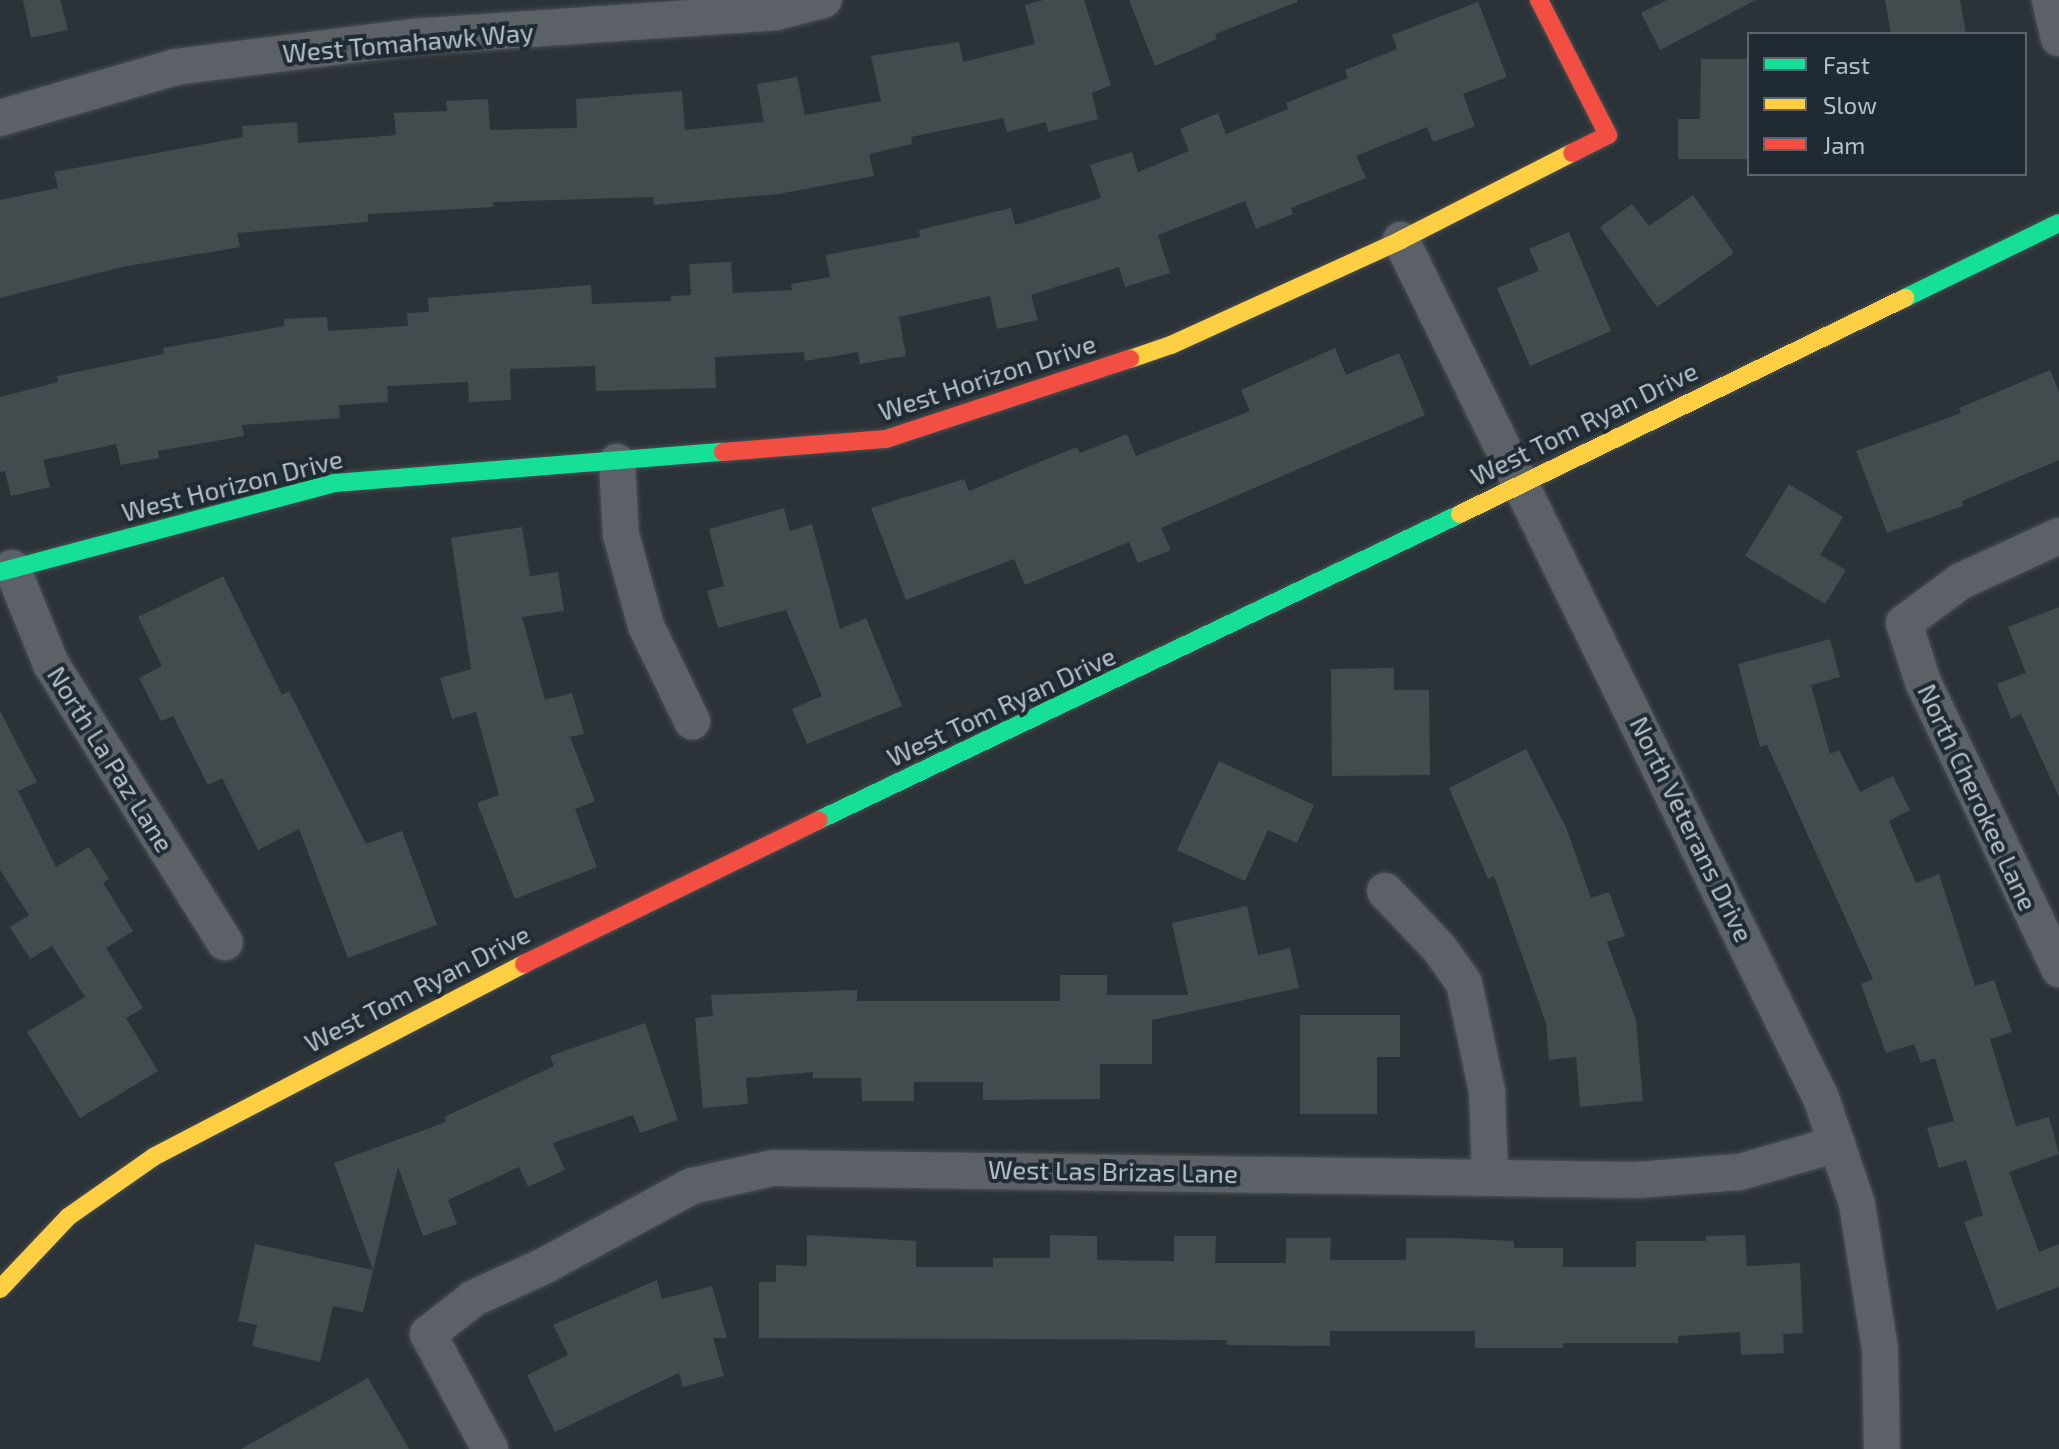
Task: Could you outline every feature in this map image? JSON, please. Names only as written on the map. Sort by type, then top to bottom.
[{"type":"street","name":"West Tomahawk Way","points":[[0,118],[175,67],[412,37],[776,12],[823,0]]},
{"type":"street","name":"West Horizon Drive","points":[[6,570],[335,483],[886,439],[1171,345],[1401,240],[1608,135],[1539,0]]},
{"type":"street","points":[[2050,0],[2059,38]]},
{"type":"street","name":"West Tom Ryan Drive","points":[[0,1289],[68,1217],[203,1127],[724,864],[2059,223]]},
{"type":"street","name":"North Veterans Drive","points":[[1401,240],[1524,482],[1821,1098],[1857,1204],[1880,1349],[1882,1449]]},
{"type":"street","points":[[617,462],[621,535],[646,626],[692,721]]},
{"type":"street","name":"North Cherokee Lane","points":[[2059,536],[1961,581],[1904,623],[1923,682],[2059,969]]},
{"type":"street","name":"North La Paz Lane","points":[[6,570],[51,664],[225,942]]},
{"type":"street","points":[[1385,891],[1439,948],[1464,983],[1487,1091],[1490,1175]]},
{"type":"street","name":"West Las Brizas Lane","points":[[490,1449],[428,1334],[474,1298],[692,1186],[773,1168],[1490,1175],[1636,1180],[1740,1172],[1837,1144]]},
{"type":"building","points":[[23,0],[60,0],[68,30],[31,38]]},
{"type":"building","points":[[1043,0],[1084,0],[1111,85],[1092,93],[1098,119],[1048,132],[1046,122],[1007,132],[1003,118],[911,137],[912,144],[869,154],[874,176],[778,194],[654,205],[653,197],[493,202],[493,207],[368,214],[368,222],[237,233],[240,247],[122,267],[0,298],[0,200],[58,188],[54,172],[243,137],[242,126],[297,122],[298,143],[396,135],[394,113],[447,111],[446,101],[488,99],[490,130],[577,128],[576,99],[682,91],[685,130],[764,122],[757,84],[797,77],[805,115],[881,101],[871,56],[959,42],[963,62],[1035,44],[1025,5]]},
{"type":"building","points":[[1129,0],[1297,2],[1215,34],[1217,39],[1155,66]]},
{"type":"building","points":[[1667,0],[1756,0],[1660,50],[1641,13]]},
{"type":"building","points":[[1885,0],[1960,0],[1966,32],[1891,32]]},
{"type":"building","points":[[1478,2],[1507,77],[1463,94],[1475,126],[1433,142],[1427,127],[1356,156],[1366,178],[1291,208],[1293,214],[1256,229],[1245,201],[1158,235],[1170,273],[1125,287],[1119,267],[1031,295],[1038,320],[997,329],[990,296],[899,317],[906,356],[860,364],[858,352],[805,361],[804,352],[715,357],[716,388],[596,391],[595,366],[510,369],[511,400],[469,402],[468,382],[387,386],[388,402],[339,405],[340,418],[242,425],[244,436],[158,451],[159,458],[121,465],[116,444],[43,460],[50,487],[11,496],[5,471],[0,472],[0,397],[58,382],[57,376],[164,354],[163,348],[284,326],[284,319],[327,317],[328,331],[408,326],[407,313],[429,312],[428,298],[591,285],[592,304],[671,301],[671,296],[691,295],[689,264],[731,262],[733,293],[792,290],[791,284],[830,277],[826,255],[920,237],[919,230],[1011,208],[1015,225],[1101,198],[1090,165],[1132,152],[1138,172],[1189,151],[1180,129],[1218,113],[1226,134],[1288,109],[1286,103],[1348,78],[1345,70],[1397,49],[1392,35]]},
{"type":"building","points":[[1701,59],[1747,59],[1747,159],[1678,159],[1678,119],[1700,119]]},
{"type":"building","points":[[1693,195],[1734,253],[1657,307],[1600,227],[1632,204],[1649,226]]},
{"type":"building","points":[[1569,232],[1611,331],[1530,366],[1497,288],[1539,271],[1529,249]]},
{"type":"building","points":[[1335,348],[1346,375],[1399,353],[1425,415],[1161,528],[1171,550],[1138,563],[1129,542],[1025,585],[1014,559],[906,600],[871,508],[964,479],[969,491],[1077,447],[1080,453],[1127,434],[1136,456],[1250,411],[1241,390]]},
{"type":"building","points":[[2050,370],[2059,392],[2059,460],[1962,501],[1963,506],[1887,533],[1856,451],[1961,413],[1959,408]]},
{"type":"building","points":[[1789,484],[1843,517],[1820,555],[1846,570],[1825,604],[1745,556]]},
{"type":"building","points":[[784,508],[790,531],[812,524],[840,629],[866,618],[902,706],[807,744],[792,709],[822,696],[786,610],[718,628],[707,591],[724,586],[709,529]]},
{"type":"building","points":[[522,527],[530,576],[558,572],[564,611],[522,617],[545,700],[572,693],[584,734],[570,737],[595,801],[575,809],[597,867],[515,899],[477,803],[499,795],[476,712],[452,719],[440,678],[471,669],[451,538]]},
{"type":"building","points":[[223,576],[282,695],[289,691],[366,844],[402,831],[437,925],[348,958],[299,829],[258,850],[222,778],[208,785],[173,716],[161,721],[139,678],[162,666],[138,617]]},
{"type":"building","points":[[2059,607],[2059,797],[2021,714],[2011,719],[1997,684],[2026,673],[2008,627]]},
{"type":"building","points":[[1830,639],[1840,677],[1811,685],[1830,754],[1839,750],[1860,792],[1893,776],[1910,810],[1889,821],[1916,883],[1939,874],[1975,986],[1994,980],[2012,1032],[1990,1039],[2016,1126],[2049,1117],[2059,1154],[2009,1172],[2039,1252],[2059,1244],[2059,1287],[1997,1310],[1964,1222],[1983,1215],[1966,1160],[1939,1168],[1927,1128],[1954,1121],[1935,1058],[1921,1063],[1914,1044],[1886,1053],[1861,984],[1873,979],[1767,745],[1760,747],[1738,664]]},
{"type":"building","points":[[1394,668],[1394,690],[1429,690],[1430,775],[1332,776],[1331,669]]},
{"type":"building","points":[[0,711],[37,782],[18,791],[56,867],[89,847],[109,879],[103,883],[133,931],[106,948],[143,1008],[126,1018],[158,1071],[80,1118],[27,1032],[85,997],[52,946],[30,959],[10,927],[29,915],[0,870]]},
{"type":"building","points":[[1526,749],[1566,827],[1591,898],[1609,892],[1625,936],[1607,942],[1636,1020],[1643,1101],[1580,1107],[1576,1057],[1549,1060],[1546,1023],[1494,876],[1488,879],[1449,788]]},
{"type":"building","points":[[1219,761],[1314,805],[1297,843],[1268,830],[1245,881],[1177,850]]},
{"type":"building","points":[[1247,906],[1258,955],[1290,948],[1299,988],[1152,1020],[1152,1064],[1100,1064],[1100,1099],[983,1100],[983,1082],[914,1082],[914,1101],[862,1101],[861,1078],[813,1078],[813,1072],[746,1078],[748,1104],[703,1108],[695,1018],[713,1016],[711,995],[857,990],[857,1001],[1060,1001],[1060,975],[1107,975],[1107,995],[1188,995],[1172,923]]},
{"type":"building","points":[[1300,1015],[1400,1015],[1400,1057],[1377,1057],[1377,1114],[1300,1114]]},
{"type":"building","points":[[645,1023],[678,1120],[640,1133],[633,1115],[553,1143],[565,1170],[528,1187],[519,1167],[448,1200],[457,1224],[423,1236],[398,1167],[363,1312],[333,1306],[320,1362],[252,1346],[257,1325],[238,1321],[255,1244],[373,1270],[334,1163],[446,1122],[444,1117],[554,1066],[550,1056]]},
{"type":"building","points":[[807,1235],[916,1241],[916,1267],[993,1267],[993,1258],[1050,1258],[1050,1235],[1097,1236],[1097,1260],[1174,1261],[1174,1236],[1216,1236],[1215,1263],[1286,1263],[1286,1238],[1331,1238],[1330,1260],[1406,1260],[1406,1238],[1450,1238],[1514,1241],[1514,1248],[1563,1248],[1563,1267],[1636,1267],[1636,1241],[1706,1241],[1706,1236],[1745,1235],[1747,1266],[1800,1263],[1803,1333],[1783,1334],[1784,1353],[1741,1355],[1740,1332],[1678,1336],[1678,1343],[1563,1343],[1563,1348],[1475,1348],[1475,1331],[1330,1331],[1330,1346],[1227,1345],[1227,1340],[759,1338],[759,1282],[776,1282],[776,1265],[807,1266]]},
{"type":"building","points":[[657,1280],[662,1299],[712,1286],[727,1338],[713,1338],[724,1376],[683,1387],[679,1373],[555,1432],[527,1375],[568,1355],[553,1325]]},
{"type":"building","points":[[368,1378],[409,1449],[241,1449]]},
{"type":"traffic: fast","points":[[1905,298],[2059,223]]},
{"type":"traffic: fast","points":[[0,572],[335,483],[723,452]]},
{"type":"traffic: fast","points":[[819,820],[1460,514]]},
{"type":"traffic: slow","points":[[1130,359],[1171,345],[1401,240],[1572,153]]},
{"type":"traffic: slow","points":[[1460,514],[1905,298]]},
{"type":"traffic: slow","points":[[0,1289],[68,1217],[155,1156],[524,964]]},
{"type":"traffic: jam","points":[[1539,0],[1608,135],[1572,153]]},
{"type":"traffic: jam","points":[[723,452],[886,439],[1130,359]]},
{"type":"traffic: jam","points":[[524,964],[819,820]]}]
